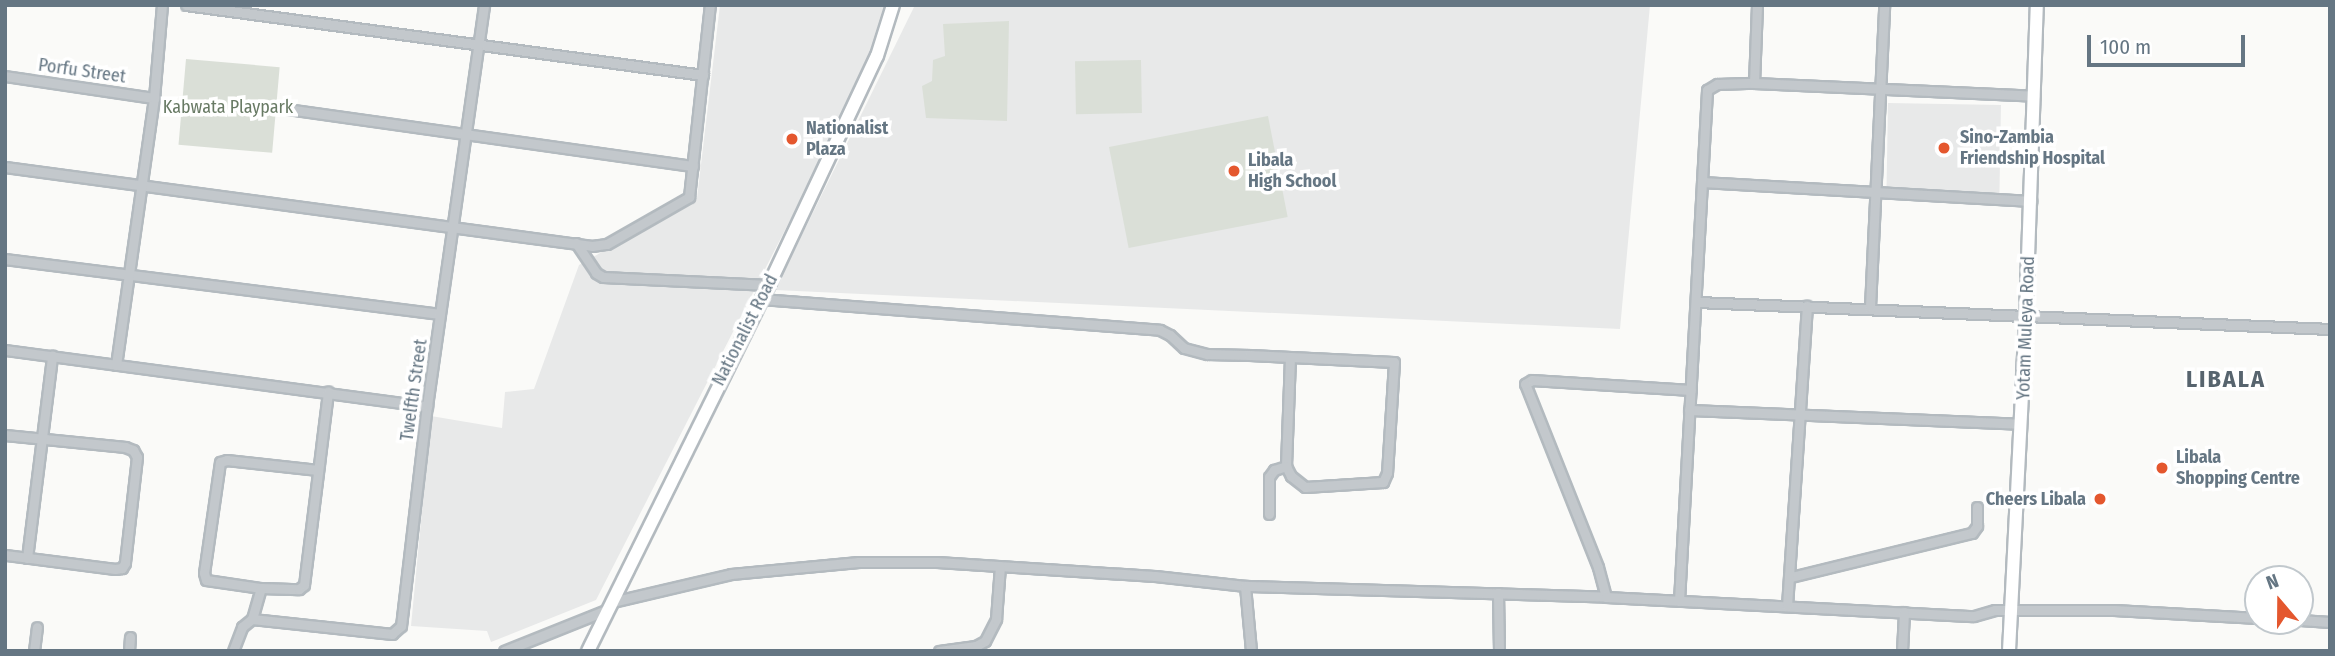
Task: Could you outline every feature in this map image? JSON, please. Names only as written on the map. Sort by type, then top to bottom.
[{"type":"street","points":[[116,365],[154,98],[162,5]]},
{"type":"street","points":[[186,5],[703,75]]},
{"type":"street","name":"Twelfth Street","points":[[252,619],[393,634],[399,632],[427,406],[484,5]]},
{"type":"street","points":[[5,167],[576,243],[607,244],[689,197],[710,5]]},
{"type":"street","name":"Nationalist Road","points":[[588,651],[769,285],[877,56],[893,5]]},
{"type":"street","points":[[1754,83],[1757,5]]},
{"type":"street","points":[[1870,307],[1884,5]]},
{"type":"street","name":"Yotam Muleya Road","points":[[2009,651],[2031,201],[2036,5]]},
{"type":"street","name":"Porfu Street","points":[[5,76],[154,98]]},
{"type":"street","points":[[1679,601],[1707,90],[1717,84],[1754,83],[2035,96]]},
{"type":"street","points":[[287,109],[466,132],[693,166]]},
{"type":"street","points":[[1702,182],[2031,201]]},
{"type":"street","points":[[576,243],[596,273],[603,277],[769,285]]},
{"type":"street","points":[[5,259],[440,314]]},
{"type":"street","points":[[761,299],[1160,330],[1184,348],[1197,353],[1394,362],[1387,473],[1382,482],[1305,487],[1291,476],[1286,466],[1290,358]]},
{"type":"street","points":[[1697,302],[1870,307],[2330,329]]},
{"type":"street","points":[[1787,606],[1807,306]]},
{"type":"street","points":[[5,350],[427,406]]},
{"type":"street","points":[[27,558],[44,440],[52,356]]},
{"type":"street","points":[[1605,597],[1598,567],[1525,384],[1532,380],[1691,390]]},
{"type":"street","points":[[318,470],[226,460],[220,462],[204,573],[206,580],[261,588],[299,589],[304,585],[328,391]]},
{"type":"street","points":[[1689,410],[2021,424]]},
{"type":"street","points":[[5,435],[133,450],[136,457],[125,563],[115,569],[5,555]]},
{"type":"street","points":[[1269,514],[1269,477],[1274,470],[1286,466]]},
{"type":"street","points":[[1791,577],[1972,533],[1977,526],[1977,507]]},
{"type":"street","points":[[504,651],[611,606],[731,574],[858,562],[1000,566],[1155,576],[1245,586],[1605,597],[1974,617],[1989,610],[2114,610],[2244,617]]},
{"type":"street","points":[[939,651],[985,642],[996,619],[1000,566]]},
{"type":"street","points":[[1245,586],[1251,651]]},
{"type":"street","points":[[233,651],[242,627],[252,619],[261,588]]},
{"type":"street","points":[[1498,593],[1499,651]]},
{"type":"street","points":[[1902,651],[1904,612]]},
{"type":"street","points":[[34,651],[37,626]]},
{"type":"street","points":[[130,638],[130,651]]},
{"type":"shaded area","points":[[720,5],[890,5],[877,50],[596,600],[491,642],[487,631],[411,626],[431,416],[502,428],[505,392],[534,389],[579,265],[697,198]]},
{"type":"shaded area","name":"Libala High School","points":[[915,5],[1650,5],[1620,329],[775,290]]},
{"type":"shaded area","name":"Sino-Zambia Friendship Hospital","points":[[1888,103],[2001,105],[1999,194],[1886,192]]},
{"type":"green space","points":[[1009,21],[1007,121],[926,118],[922,86],[932,81],[933,60],[945,56],[943,24]]},
{"type":"green space","name":"Kabwata Playpark","points":[[186,59],[280,67],[272,153],[179,145]]},
{"type":"green space","points":[[1141,60],[1142,113],[1076,114],[1075,61]]},
{"type":"green space","points":[[1268,116],[1288,217],[1129,248],[1109,147]]},
{"type":"place","name":"Nationalist Plaza","points":[[792,139]]},
{"type":"place","name":"Sino-Zambia Friendship Hospital","points":[[1944,148]]},
{"type":"place","name":"Libala High School","points":[[1234,171]]},
{"type":"place","name":"Libala Shopping Centre","points":[[2162,468]]},
{"type":"place","name":"Cheers Libala","points":[[2100,499]]},
{"type":"district","name":"LIBALA","points":[[2226,380]]}]
